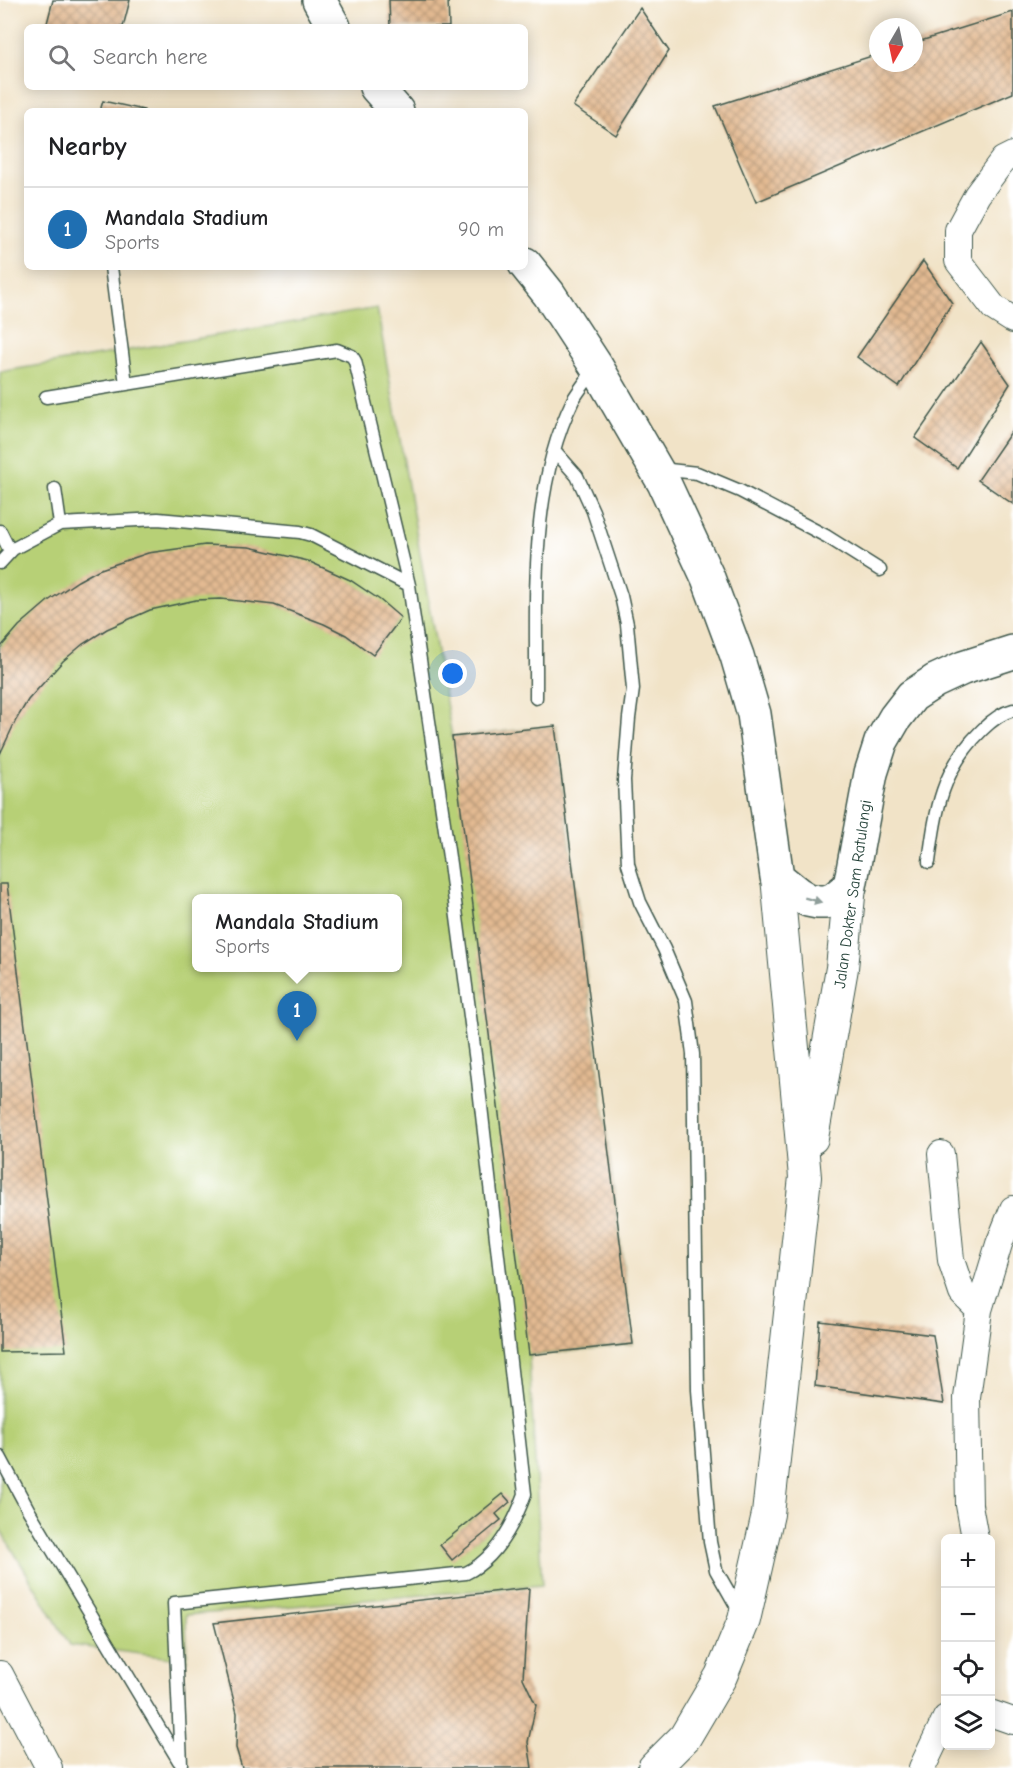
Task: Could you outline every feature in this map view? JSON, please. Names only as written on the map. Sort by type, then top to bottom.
[{"type":"main road","points":[[319,0],[332,24]]},
{"type":"main road","points":[[379,90],[394,108]]},
{"type":"main road","points":[[528,268],[549,294],[596,366],[656,469],[708,578],[737,657],[754,714],[777,877],[808,900],[826,903],[850,886]]},
{"type":"main road","name":"Jalan Dokter Sam Ratulangi","points":[[850,886],[871,773],[881,742],[895,718],[912,696],[935,681],[963,668],[1013,652]]},
{"type":"street","points":[[1013,155],[1003,160],[977,195],[958,230],[958,261],[994,308],[1013,320]]},
{"type":"street","points":[[654,1768],[685,1737],[721,1676],[744,1620],[768,1514],[805,1177],[777,877]]},
{"type":"street","name":"Jalan Dokter Sam Ratulangi","points":[[805,1177],[842,968],[850,886]]},
{"type":"street","points":[[942,1154],[951,1260],[962,1293],[979,1310]]},
{"type":"street","points":[[974,1534],[969,1505],[967,1398],[979,1310],[999,1244],[1013,1209]]},
{"type":"street","points":[[0,1674],[48,1768]]},
{"type":"street","points":[[995,1715],[1013,1721]]},
{"type":"street","points":[[922,1768],[941,1727]]},
{"type":"lane","points":[[111,270],[126,384]]},
{"type":"lane","points":[[46,397],[337,350],[352,356],[355,361],[409,585],[476,1062],[525,1494],[512,1528],[474,1570],[466,1573],[174,1603],[181,1766]]},
{"type":"lane","points":[[536,698],[538,555],[541,511],[554,450],[574,399],[596,366]]},
{"type":"lane","points":[[554,450],[577,476],[593,511],[621,596],[627,624],[633,689],[624,780],[628,864],[640,902],[664,949],[686,1001],[693,1054],[698,1390],[710,1542],[716,1570],[744,1620]]},
{"type":"lane","points":[[656,469],[697,473],[740,491],[826,536],[880,570]]},
{"type":"lane","points":[[55,489],[60,524]]},
{"type":"lane","points":[[0,563],[10,551],[60,524],[158,519],[300,532],[311,535],[409,585]]},
{"type":"lane","points":[[0,531],[10,551]]},
{"type":"lane","points":[[929,862],[939,805],[946,781],[957,758],[986,726],[1005,712],[1013,710]]},
{"type":"lane","points":[[0,1457],[29,1511],[181,1766]]},
{"type":"green space","points":[[377,308],[452,737],[555,726],[633,1344],[529,1356],[542,1585],[186,1615],[187,1660],[70,1645],[0,1529],[0,372]]},
{"type":"building","points":[[53,0],[130,0],[124,24],[47,24]]},
{"type":"building","points":[[389,0],[448,0],[449,24],[390,24]]},
{"type":"building","points":[[640,8],[669,51],[616,135],[573,106]]},
{"type":"building","points":[[1013,12],[1013,93],[756,202],[715,106],[869,57],[869,72],[923,72],[923,40]]},
{"type":"building","points":[[103,101],[135,108],[101,108]]},
{"type":"building","points":[[923,261],[952,303],[899,387],[857,357]]},
{"type":"building","points":[[981,342],[1010,384],[957,468],[915,438]]},
{"type":"building","points":[[1013,429],[1013,504],[978,480]]},
{"type":"building","points":[[205,545],[249,547],[308,561],[350,580],[380,600],[401,618],[373,655],[346,635],[274,605],[221,599],[196,600],[150,610],[107,629],[83,644],[63,661],[28,700],[0,754],[0,648],[19,626],[48,601],[98,570],[148,553]]},
{"type":"building","points":[[555,726],[633,1344],[529,1355],[452,737]]},
{"type":"building","points":[[0,884],[7,884],[66,1351],[0,1352]]},
{"type":"building","points":[[820,1321],[933,1335],[944,1404],[815,1386]]},
{"type":"building","points":[[503,1494],[510,1502],[496,1514],[501,1520],[452,1560],[440,1545]]},
{"type":"building","points":[[529,1588],[523,1678],[536,1705],[528,1742],[532,1768],[242,1768],[236,1748],[237,1713],[214,1623]]},
{"type":"place","name":"Mandala Stadium","points":[[297,1041]]}]
